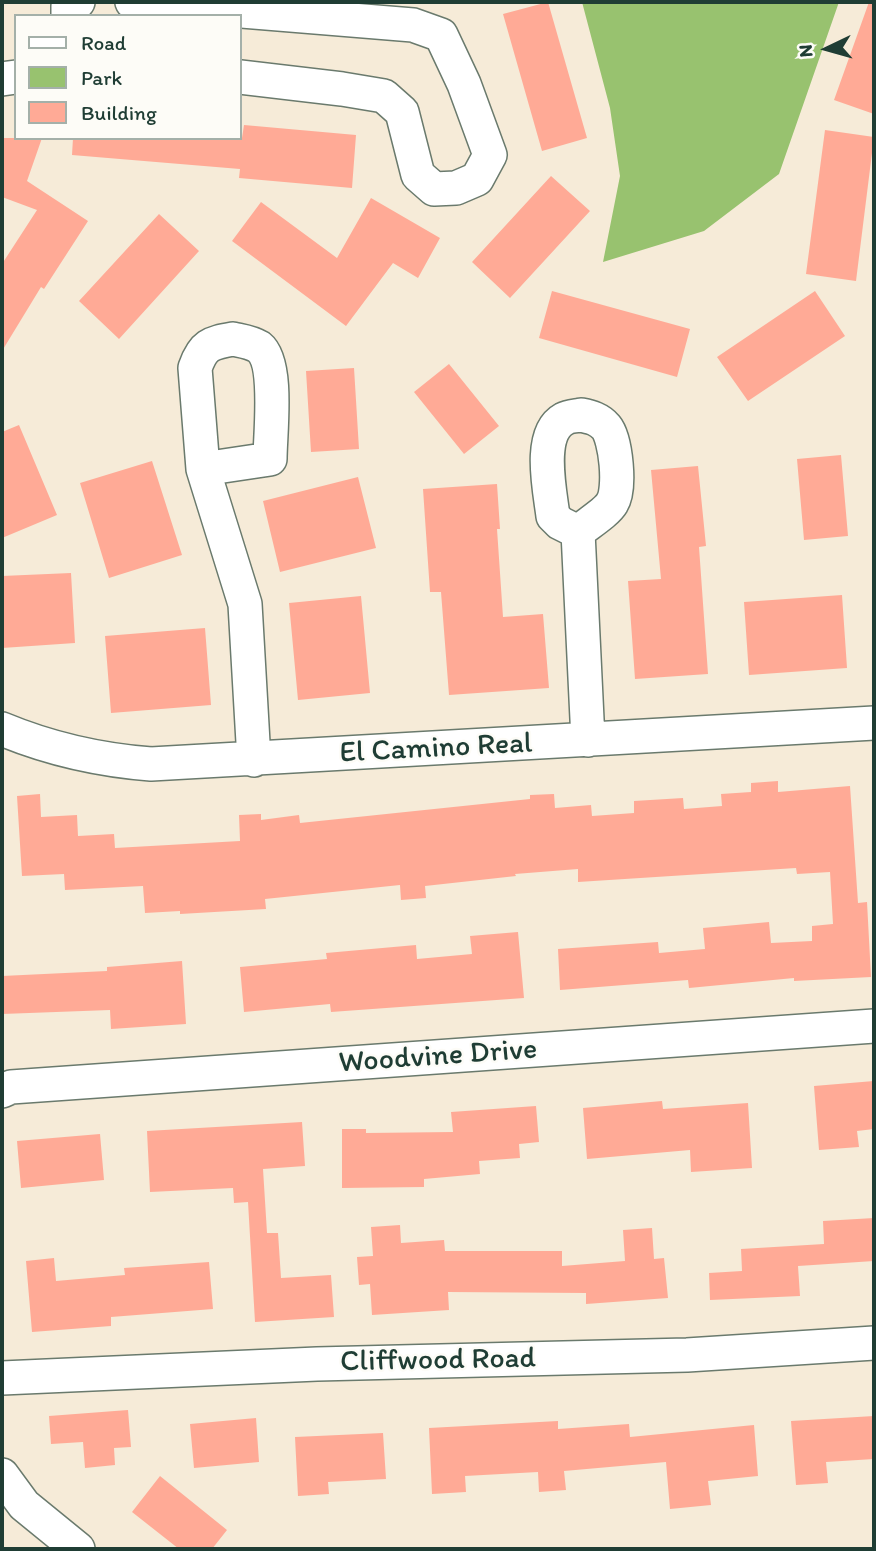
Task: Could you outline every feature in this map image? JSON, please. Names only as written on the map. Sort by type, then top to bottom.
[{"type":"street","points":[[68,14],[68,6],[78,2]]},
{"type":"street","points":[[132,2],[414,25],[441,35],[464,84],[490,155],[477,179],[456,188],[434,189],[418,175],[402,112],[384,96],[242,77]]},
{"type":"street","points":[[203,469],[245,604],[254,760]]},
{"type":"street","points":[[578,532],[588,740]]},
{"type":"street","name":"El Camino Real","points":[[2,729],[35,743],[112,761],[151,764],[874,723]]},
{"type":"street","name":"Woodvine Drive","points":[[2,1091],[11,1087],[874,1026]]},
{"type":"street","name":"Cliffwood Road","points":[[2,1378],[317,1364],[687,1355],[874,1343]]},
{"type":"street","points":[[2,1475],[24,1505],[78,1549]]},
{"type":"green space","points":[[582,2],[839,2],[779,174],[704,231],[603,262],[620,176],[610,108]]},
{"type":"building","points":[[548,2],[587,138],[542,151],[503,14]]},
{"type":"building","points":[[869,2],[874,2],[874,114],[834,100]]},
{"type":"building","points":[[244,125],[356,135],[352,188],[239,178],[240,169],[72,155],[73,140],[242,138]]},
{"type":"building","points":[[825,130],[874,137],[856,281],[806,274]]},
{"type":"building","points":[[2,138],[41,140],[27,181],[88,221],[44,289],[41,287],[2,351],[2,264],[37,210],[2,197]]},
{"type":"building","points":[[551,176],[590,211],[510,298],[472,262]]},
{"type":"building","points":[[371,198],[440,238],[418,278],[393,263],[346,326],[232,241],[261,202],[337,258]]},
{"type":"building","points":[[159,214],[199,251],[119,339],[79,301]]},
{"type":"building","points":[[552,291],[690,329],[677,377],[539,338]]},
{"type":"building","points":[[815,291],[845,336],[748,401],[717,357]]},
{"type":"building","points":[[449,364],[499,426],[464,454],[414,392]]},
{"type":"building","points":[[354,368],[359,449],[311,452],[306,371]]},
{"type":"building","points":[[19,425],[57,515],[2,538],[2,432]]},
{"type":"building","points":[[841,455],[848,536],[804,540],[797,459]]},
{"type":"building","points":[[152,461],[182,555],[109,578],[80,483]]},
{"type":"building","points":[[698,466],[706,546],[699,547],[708,674],[635,679],[628,581],[661,579],[651,470]]},
{"type":"building","points":[[358,477],[376,548],[280,572],[263,501]]},
{"type":"building","points":[[497,484],[503,617],[543,614],[549,688],[449,695],[441,592],[430,592],[423,489]]},
{"type":"building","points":[[71,573],[75,643],[2,648],[2,576]]},
{"type":"building","points":[[842,595],[847,668],[749,675],[744,602]]},
{"type":"building","points":[[361,596],[370,693],[298,700],[289,603]]},
{"type":"building","points":[[205,628],[211,705],[111,713],[105,636]]},
{"type":"building","points":[[778,781],[778,792],[850,786],[858,903],[867,902],[871,977],[794,981],[794,978],[689,988],[688,980],[560,990],[558,949],[658,942],[659,953],[705,949],[703,928],[769,922],[771,943],[812,941],[812,926],[833,924],[830,872],[797,874],[796,868],[578,882],[578,869],[425,886],[426,898],[401,900],[400,885],[265,899],[266,909],[180,914],[180,911],[145,913],[143,886],[65,890],[64,874],[22,876],[17,796],[40,794],[41,817],[77,815],[78,836],[114,834],[115,848],[240,841],[239,815],[261,814],[261,820],[299,815],[300,823],[530,799],[530,795],[554,794],[555,808],[591,805],[592,816],[634,813],[634,801],[683,798],[684,809],[722,806],[721,794],[751,792],[751,783]]},
{"type":"building","points":[[518,932],[524,998],[331,1012],[330,1004],[244,1012],[240,967],[327,959],[326,953],[416,945],[417,959],[472,954],[470,936]]},
{"type":"building","points":[[182,961],[186,1024],[111,1029],[110,1010],[2,1014],[2,976],[107,971],[107,967]]},
{"type":"building","points":[[874,1081],[874,1129],[857,1131],[859,1147],[819,1150],[814,1086]]},
{"type":"building","points":[[662,1101],[663,1109],[748,1103],[752,1168],[691,1172],[690,1150],[587,1159],[583,1108]]},
{"type":"building","points":[[536,1106],[539,1142],[519,1144],[520,1158],[479,1161],[480,1174],[424,1179],[424,1187],[342,1188],[342,1129],[366,1129],[366,1133],[453,1132],[451,1112]]},
{"type":"building","points":[[302,1122],[305,1166],[263,1169],[267,1233],[278,1233],[281,1278],[331,1275],[334,1317],[255,1322],[248,1202],[234,1203],[233,1188],[150,1192],[147,1131]]},
{"type":"building","points":[[100,1134],[104,1180],[21,1188],[17,1141]]},
{"type":"building","points":[[874,1218],[874,1261],[798,1266],[800,1296],[710,1300],[709,1273],[742,1271],[741,1249],[824,1244],[823,1221]]},
{"type":"building","points":[[400,1225],[401,1243],[444,1240],[445,1251],[562,1251],[562,1266],[625,1261],[623,1230],[652,1228],[654,1259],[664,1258],[668,1298],[586,1304],[586,1293],[448,1292],[449,1310],[372,1315],[370,1284],[359,1285],[357,1257],[373,1256],[371,1227]]},
{"type":"building","points":[[54,1258],[56,1281],[125,1275],[124,1268],[209,1262],[213,1309],[111,1317],[111,1326],[32,1332],[26,1261]]},
{"type":"building","points":[[128,1410],[131,1447],[114,1448],[115,1465],[85,1468],[83,1442],[51,1444],[49,1416]]},
{"type":"building","points":[[874,1416],[874,1459],[826,1462],[828,1483],[796,1485],[791,1421]]},
{"type":"building","points":[[256,1418],[259,1462],[194,1468],[190,1424]]},
{"type":"building","points":[[558,1421],[558,1429],[629,1424],[630,1437],[754,1425],[758,1476],[708,1481],[711,1505],[670,1509],[666,1462],[564,1471],[566,1490],[539,1492],[538,1472],[465,1476],[466,1492],[432,1494],[429,1428]]},
{"type":"building","points":[[383,1433],[386,1479],[328,1482],[329,1494],[298,1496],[295,1437]]},
{"type":"building","points":[[160,1476],[227,1530],[212,1549],[179,1549],[132,1512]]}]
